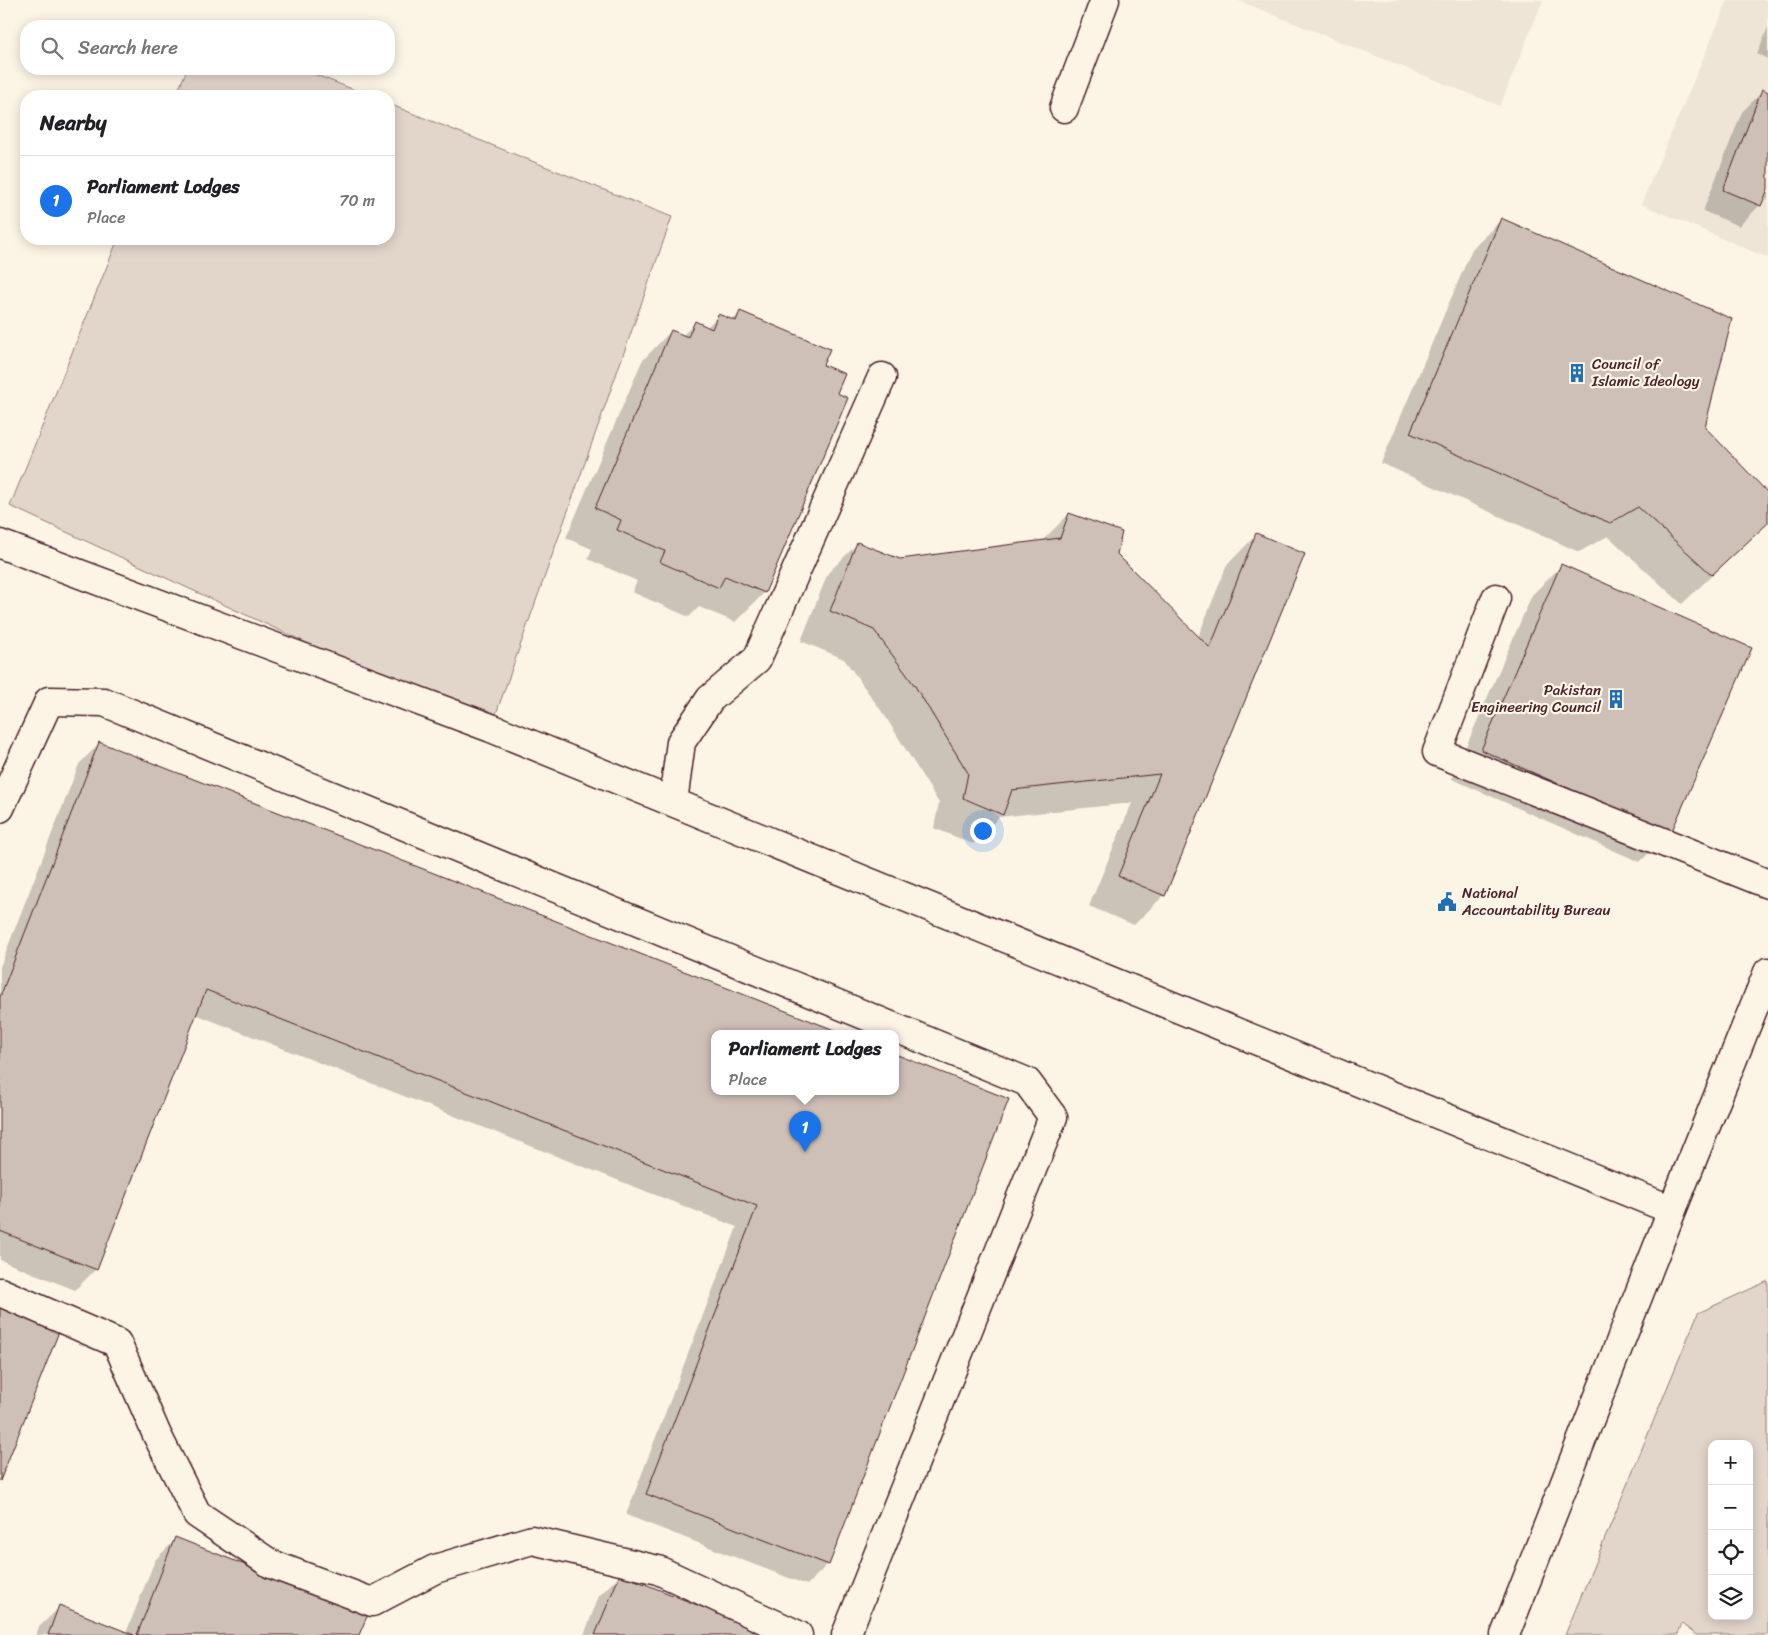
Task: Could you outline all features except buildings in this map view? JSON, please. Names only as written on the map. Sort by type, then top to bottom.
[{"type":"street","points":[[1064,108],[1105,0]]},
{"type":"street","points":[[673,802],[681,742],[710,699],[757,659],[882,377]]},
{"type":"street","points":[[0,544],[491,728],[1672,1210]]},
{"type":"street","points":[[1496,598],[1437,752],[1768,884]]},
{"type":"street","points":[[0,808],[50,701],[104,702],[1027,1082],[1053,1118],[846,1635]]},
{"type":"street","points":[[1505,1635],[1768,972]]},
{"type":"street","points":[[0,1292],[117,1343],[157,1435],[197,1514],[271,1564],[372,1602],[436,1569],[532,1540],[658,1570],[798,1635]]},
{"type":"shaded area","points":[[1237,0],[1543,0],[1500,106]]},
{"type":"shaded area","points":[[1728,0],[1768,0],[1768,258],[1641,204]]},
{"type":"shaded area","points":[[185,75],[316,75],[355,90],[178,90]]},
{"type":"shaded area","points":[[395,106],[672,217],[491,728],[10,506],[116,245],[395,245]]},
{"type":"shaded area","points":[[1768,1281],[1768,1635],[1696,1635],[1682,1624],[1678,1635],[1565,1635],[1698,1313]]},
{"type":"place","name":"Council of Islamic Ideology","points":[[1577,373]]},
{"type":"place","name":"Pakistan Engineering Council","points":[[1616,699]]},
{"type":"place","name":"National Accountability Bureau","points":[[1447,902]]},
{"type":"place","name":"Parliament Lodges","points":[[805,1152]]}]
